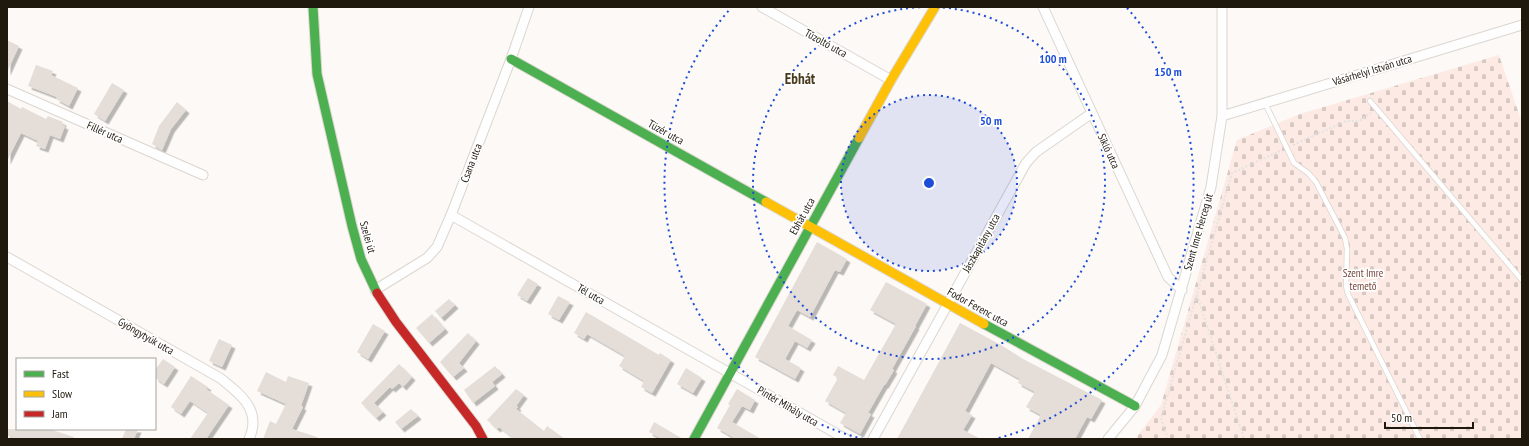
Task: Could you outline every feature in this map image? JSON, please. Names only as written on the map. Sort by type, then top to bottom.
[{"type":"street","name":"Szelei út","points":[[313,7],[317,74],[361,259],[375,290],[396,322],[468,416],[483,439]]},
{"type":"street","name":"Csana utca","points":[[375,290],[427,258],[437,247],[451,215],[511,59],[529,7]]},
{"type":"street","name":"Tűzoltó utca","points":[[762,7],[891,80]]},
{"type":"street","name":"Ebhát utca","points":[[694,439],[891,80],[935,7]]},
{"type":"street","name":"Sikló utca","points":[[1043,7],[1168,277],[1182,290]]},
{"type":"street","name":"Szent Imre Herceg út","points":[[1108,439],[1135,406],[1162,355],[1211,186],[1222,116],[1222,7]]},
{"type":"street","name":"Vásárhelyi István utca","points":[[1222,116],[1522,25]]},
{"type":"street","name":"Tüzér utca","points":[[511,59],[810,227]]},
{"type":"street","name":"Fillér utca","points":[[7,89],[203,175]]},
{"type":"street","name":"Jászkapitány utca","points":[[873,439],[1026,163],[1036,152],[1092,113]]},
{"type":"street","name":"Tél utca","points":[[451,215],[730,373]]},
{"type":"street","name":"Fodor Ferenc utca","points":[[810,227],[947,304],[1135,406]]},
{"type":"street","name":"Gyöngytyúk utca","points":[[7,257],[220,378],[242,396],[251,409],[254,428],[249,439]]},
{"type":"street","name":"Pintér Mihály utca","points":[[730,373],[846,439]]},
{"type":"lane","points":[[1370,101],[1522,280]]},
{"type":"lane","points":[[1265,103],[1294,163],[1308,173],[1316,182],[1345,238],[1348,249],[1346,286],[1348,294],[1420,439]]},
{"type":"path","points":[[1168,439],[1160,418],[1232,173],[1346,121],[1358,121],[1378,110]]},
{"type":"path","points":[[1197,294],[1244,439]]},
{"type":"green space","name":"Szent Imre temető","points":[[1499,55],[1522,123],[1522,439],[1135,439],[1161,405],[1237,140],[1300,114]]},
{"type":"building","points":[[7,40],[19,46],[7,72]]},
{"type":"building","points":[[36,65],[53,71],[51,75],[78,88],[69,106],[56,99],[57,97],[28,86]]},
{"type":"building","points":[[112,83],[124,90],[105,121],[94,114]]},
{"type":"building","points":[[7,101],[21,109],[22,107],[46,119],[48,116],[63,122],[62,125],[65,126],[60,139],[50,135],[45,149],[36,146],[38,141],[21,133],[7,161]]},
{"type":"building","points":[[177,102],[186,110],[171,129],[162,150],[152,144],[159,126]]},
{"type":"building","points":[[817,242],[847,259],[840,272],[835,270],[810,317],[797,310],[788,326],[812,340],[807,348],[795,341],[785,359],[801,368],[795,379],[755,357]]},
{"type":"building","points":[[528,278],[538,284],[527,301],[517,295]]},
{"type":"building","points":[[886,282],[927,304],[892,369],[894,370],[868,413],[871,414],[860,434],[840,423],[846,413],[825,401],[838,378],[833,375],[838,366],[864,380],[896,324],[870,310]]},
{"type":"building","points":[[558,296],[570,302],[559,320],[548,314]]},
{"type":"building","points":[[449,299],[455,305],[441,318],[435,311]]},
{"type":"building","points":[[586,312],[659,355],[660,353],[671,360],[652,393],[641,387],[644,381],[619,366],[625,356],[587,334],[584,339],[574,333]]},
{"type":"building","points":[[432,314],[445,329],[429,343],[416,328]]},
{"type":"building","points":[[960,323],[1001,345],[1023,359],[1102,400],[1091,419],[1087,417],[1075,439],[1028,439],[1041,415],[1026,407],[1035,392],[1018,383],[1020,379],[991,363],[965,411],[972,415],[963,430],[981,439],[897,439]]},
{"type":"building","points":[[373,324],[385,331],[368,359],[357,352]]},
{"type":"building","points":[[468,333],[476,341],[459,363],[464,368],[453,377],[440,362]]},
{"type":"building","points":[[219,339],[232,345],[222,367],[209,361]]},
{"type":"building","points":[[163,359],[175,367],[164,384],[156,379],[156,369]]},
{"type":"building","points":[[399,364],[412,377],[403,387],[399,383],[392,389],[390,387],[374,403],[383,412],[376,418],[361,403]]},
{"type":"building","points":[[495,366],[502,374],[492,382],[495,386],[473,403],[464,390]]},
{"type":"building","points":[[686,368],[702,378],[693,393],[677,384]]},
{"type":"building","points":[[266,372],[286,382],[288,376],[309,383],[301,406],[303,407],[292,429],[317,437],[317,439],[263,439],[270,421],[276,424],[286,404],[257,391]]},
{"type":"building","points":[[191,376],[208,387],[206,389],[229,405],[206,439],[190,439],[208,413],[190,401],[181,414],[171,407]]},
{"type":"building","points":[[516,389],[524,395],[516,406],[518,407],[516,409],[544,431],[547,426],[565,439],[514,439],[499,427],[497,429],[487,420]]},
{"type":"building","points":[[737,389],[755,400],[750,410],[742,406],[732,422],[761,439],[736,439],[717,428]]},
{"type":"building","points":[[411,409],[418,416],[401,429],[395,422]]},
{"type":"building","points":[[654,422],[683,439],[662,439],[649,432]]},
{"type":"building","points":[[7,429],[16,429],[52,430],[74,437],[73,439],[19,439],[7,436]]},
{"type":"building","points":[[126,430],[138,430],[134,439],[122,439]]},
{"type":"traffic: fast","points":[[313,7],[317,74],[361,259],[377,293]]},
{"type":"traffic: fast","points":[[511,59],[766,202]]},
{"type":"traffic: fast","points":[[694,439],[859,138]]},
{"type":"traffic: fast","points":[[984,324],[1135,406]]},
{"type":"traffic: slow","points":[[859,138],[891,80],[935,7]]},
{"type":"traffic: slow","points":[[766,202],[984,324]]},
{"type":"traffic: jam","points":[[377,293],[396,322],[476,426],[483,439]]},
{"type":"district","name":"Ebhát","points":[[800,78]]}]
